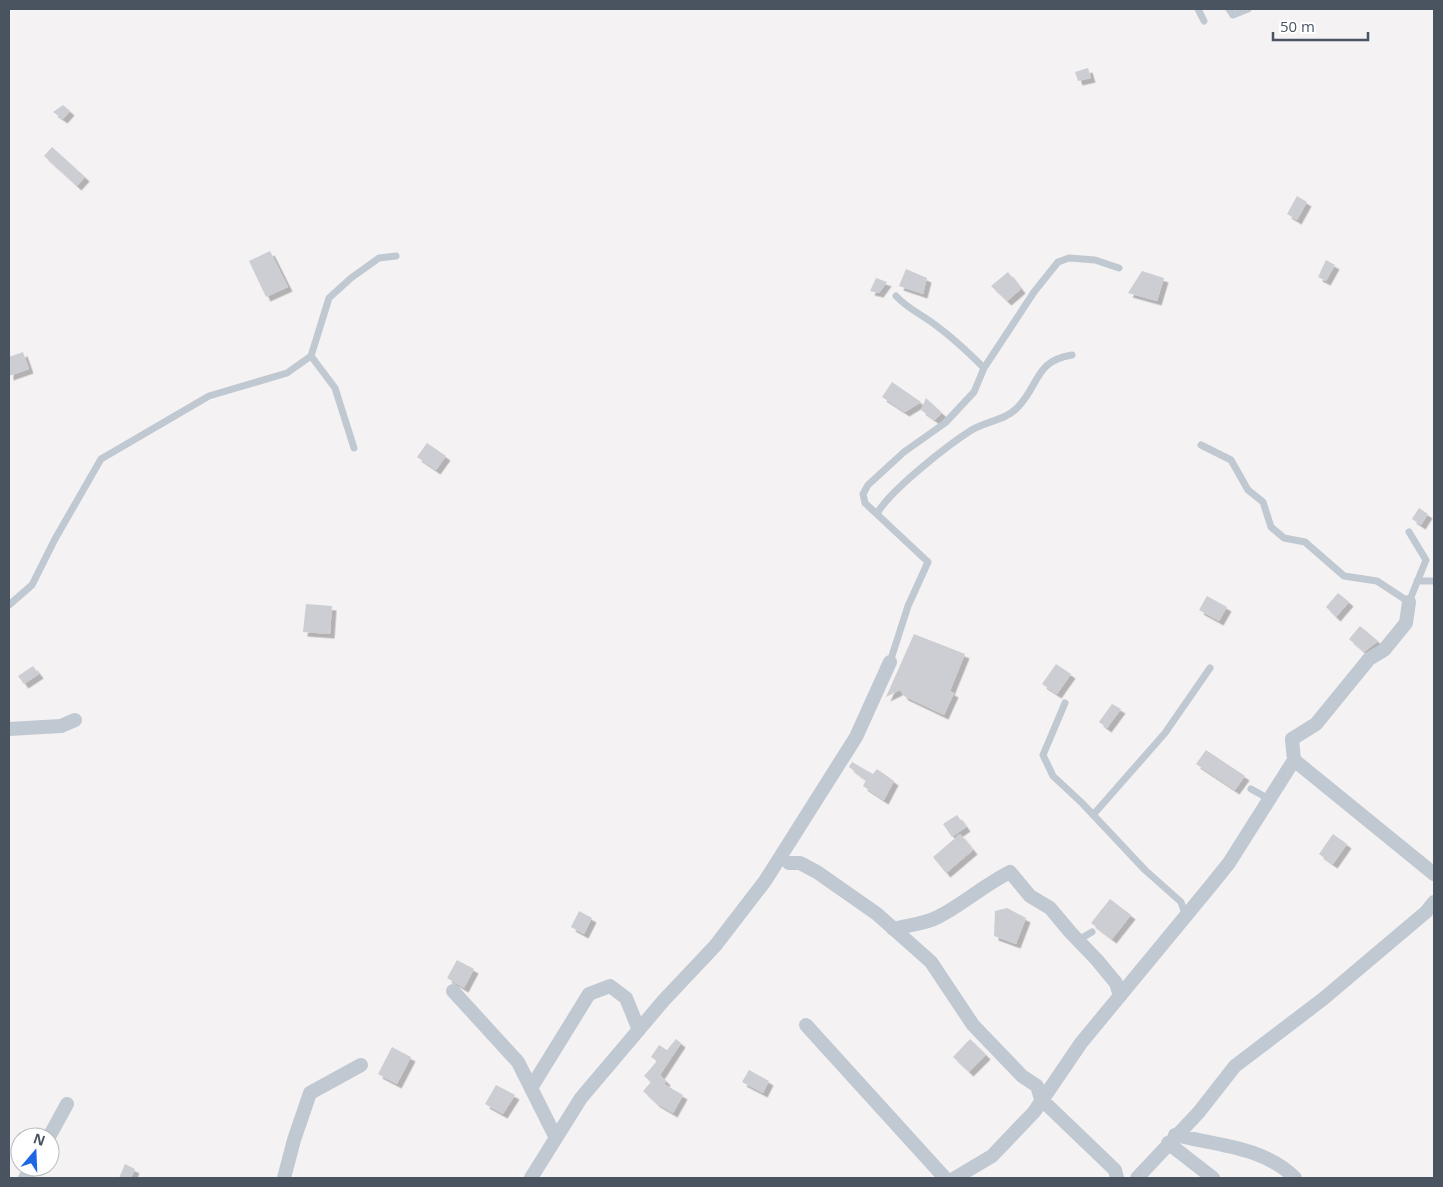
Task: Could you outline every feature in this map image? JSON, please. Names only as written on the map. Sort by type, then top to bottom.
[{"type":"street","points":[[955,1178],[992,1156],[1034,1112],[1081,1043],[1186,917],[1228,863],[1294,760],[1292,739],[1316,724],[1369,659],[1384,650],[1406,623],[1409,602]]},
{"type":"street","points":[[531,1178],[581,1098],[715,946],[765,881],[856,736],[890,662]]},
{"type":"street","points":[[9,728],[61,726],[75,720]]},
{"type":"street","points":[[1294,760],[1434,874]]},
{"type":"street","points":[[789,863],[800,863],[817,872],[876,914],[931,962],[973,1025],[1022,1076],[1037,1086],[1041,1100],[1115,1170],[1117,1178]]},
{"type":"street","points":[[893,929],[935,918],[955,908],[987,883],[1010,872],[1030,896],[1050,908],[1098,960],[1116,983],[1120,996]]},
{"type":"street","points":[[1137,1178],[1199,1112],[1235,1066],[1323,999],[1426,912],[1434,902]]},
{"type":"street","points":[[531,1088],[590,994],[610,986],[626,998],[640,1030]]},
{"type":"street","points":[[453,991],[518,1062],[556,1138]]},
{"type":"street","points":[[806,1025],[945,1178]]},
{"type":"street","points":[[284,1178],[294,1140],[310,1093],[361,1065]]},
{"type":"street","points":[[54,1127],[67,1104]]},
{"type":"street","points":[[1172,1139],[1213,1178]]},
{"type":"street","points":[[1172,1139],[1252,1152],[1284,1167],[1295,1178]]},
{"type":"lane","points":[[1198,9],[1204,21]]},
{"type":"lane","points":[[1229,9],[1232,15],[1248,9]]},
{"type":"lane","points":[[9,605],[32,585],[55,539],[100,459],[209,396],[287,373],[311,356],[329,298],[350,278],[379,258],[396,256]]},
{"type":"lane","points":[[890,662],[908,606],[928,562],[865,503],[863,494],[868,485],[904,452],[945,423],[974,392],[984,368],[1034,292],[1058,262],[1069,258],[1095,260],[1119,268]]},
{"type":"lane","points":[[896,296],[907,308],[933,323],[962,346],[984,368]]},
{"type":"lane","points":[[311,356],[335,388],[354,448]]},
{"type":"lane","points":[[877,514],[882,505],[898,488],[963,436],[978,427],[1009,415],[1019,406],[1046,365],[1058,358],[1072,356]]},
{"type":"lane","points":[[1201,445],[1231,460],[1248,490],[1263,502],[1271,527],[1284,538],[1305,542],[1344,576],[1377,581],[1409,602],[1426,560],[1409,532]]},
{"type":"lane","points":[[1417,581],[1434,580]]},
{"type":"lane","points":[[1093,815],[1165,733],[1210,668]]},
{"type":"lane","points":[[1065,703],[1043,755],[1053,776],[1145,870],[1181,902],[1186,917]]},
{"type":"lane","points":[[1251,789],[1269,799]]},
{"type":"lane","points":[[1078,940],[1092,932]]},
{"type":"building","points":[[1088,68],[1091,78],[1078,81],[1075,72]]},
{"type":"building","points":[[63,105],[70,111],[63,119],[53,112]]},
{"type":"building","points":[[52,147],[85,177],[77,186],[44,156]]},
{"type":"building","points":[[1297,196],[1307,202],[1297,220],[1287,214]]},
{"type":"building","points":[[270,251],[288,287],[266,297],[249,261]]},
{"type":"building","points":[[1326,260],[1335,265],[1326,281],[1318,277]]},
{"type":"building","points":[[906,269],[927,278],[923,294],[899,286]]},
{"type":"building","points":[[1142,271],[1164,278],[1157,301],[1128,293]]},
{"type":"building","points":[[1008,272],[1021,289],[1007,301],[991,286]]},
{"type":"building","points":[[876,278],[887,282],[879,293],[870,291]]},
{"type":"building","points":[[23,352],[29,369],[9,376],[9,357]]},
{"type":"building","points":[[892,382],[921,402],[905,412],[882,397]]},
{"type":"building","points":[[926,398],[942,413],[935,420],[921,410]]},
{"type":"building","points":[[427,443],[446,456],[436,470],[417,457]]},
{"type":"building","points":[[1419,508],[1428,514],[1421,525],[1412,519]]},
{"type":"building","points":[[1338,593],[1349,602],[1336,617],[1326,607]]},
{"type":"building","points":[[1207,596],[1227,607],[1219,621],[1199,610]]},
{"type":"building","points":[[306,604],[332,606],[330,634],[303,632]]},
{"type":"building","points":[[1360,626],[1378,641],[1364,652],[1349,639]]},
{"type":"building","points":[[914,634],[965,654],[950,691],[954,693],[944,715],[904,696],[900,690],[886,697]]},
{"type":"building","points":[[1056,664],[1071,674],[1057,694],[1042,684]]},
{"type":"building","points":[[33,666],[39,674],[24,684],[18,676]]},
{"type":"building","points":[[1112,704],[1121,709],[1107,728],[1099,722]]},
{"type":"building","points":[[1206,750],[1245,776],[1235,790],[1196,764]]},
{"type":"building","points":[[852,762],[873,774],[877,769],[894,781],[884,800],[863,786],[866,780],[849,767]]},
{"type":"building","points":[[957,815],[966,827],[952,837],[943,824]]},
{"type":"building","points":[[960,834],[973,850],[946,873],[933,857]]},
{"type":"building","points":[[1333,834],[1347,844],[1333,864],[1319,854]]},
{"type":"building","points":[[1110,899],[1131,915],[1112,939],[1091,923]]},
{"type":"building","points":[[1007,908],[1026,918],[1016,944],[994,936],[995,911]]},
{"type":"building","points":[[579,911],[592,918],[584,934],[571,927]]},
{"type":"building","points":[[457,960],[474,969],[464,988],[447,978]]},
{"type":"building","points":[[676,1039],[681,1043],[660,1075],[666,1081],[664,1084],[683,1095],[673,1113],[656,1103],[643,1091],[651,1082],[644,1076],[657,1061],[651,1057],[659,1045],[667,1050]]},
{"type":"building","points":[[970,1039],[986,1055],[969,1072],[953,1057]]},
{"type":"building","points":[[392,1047],[411,1057],[397,1084],[378,1074]]},
{"type":"building","points":[[749,1070],[769,1081],[763,1093],[742,1082]]},
{"type":"building","points":[[496,1085],[515,1095],[503,1114],[485,1104]]},
{"type":"building","points":[[125,1164],[135,1169],[131,1178],[119,1178]]}]
